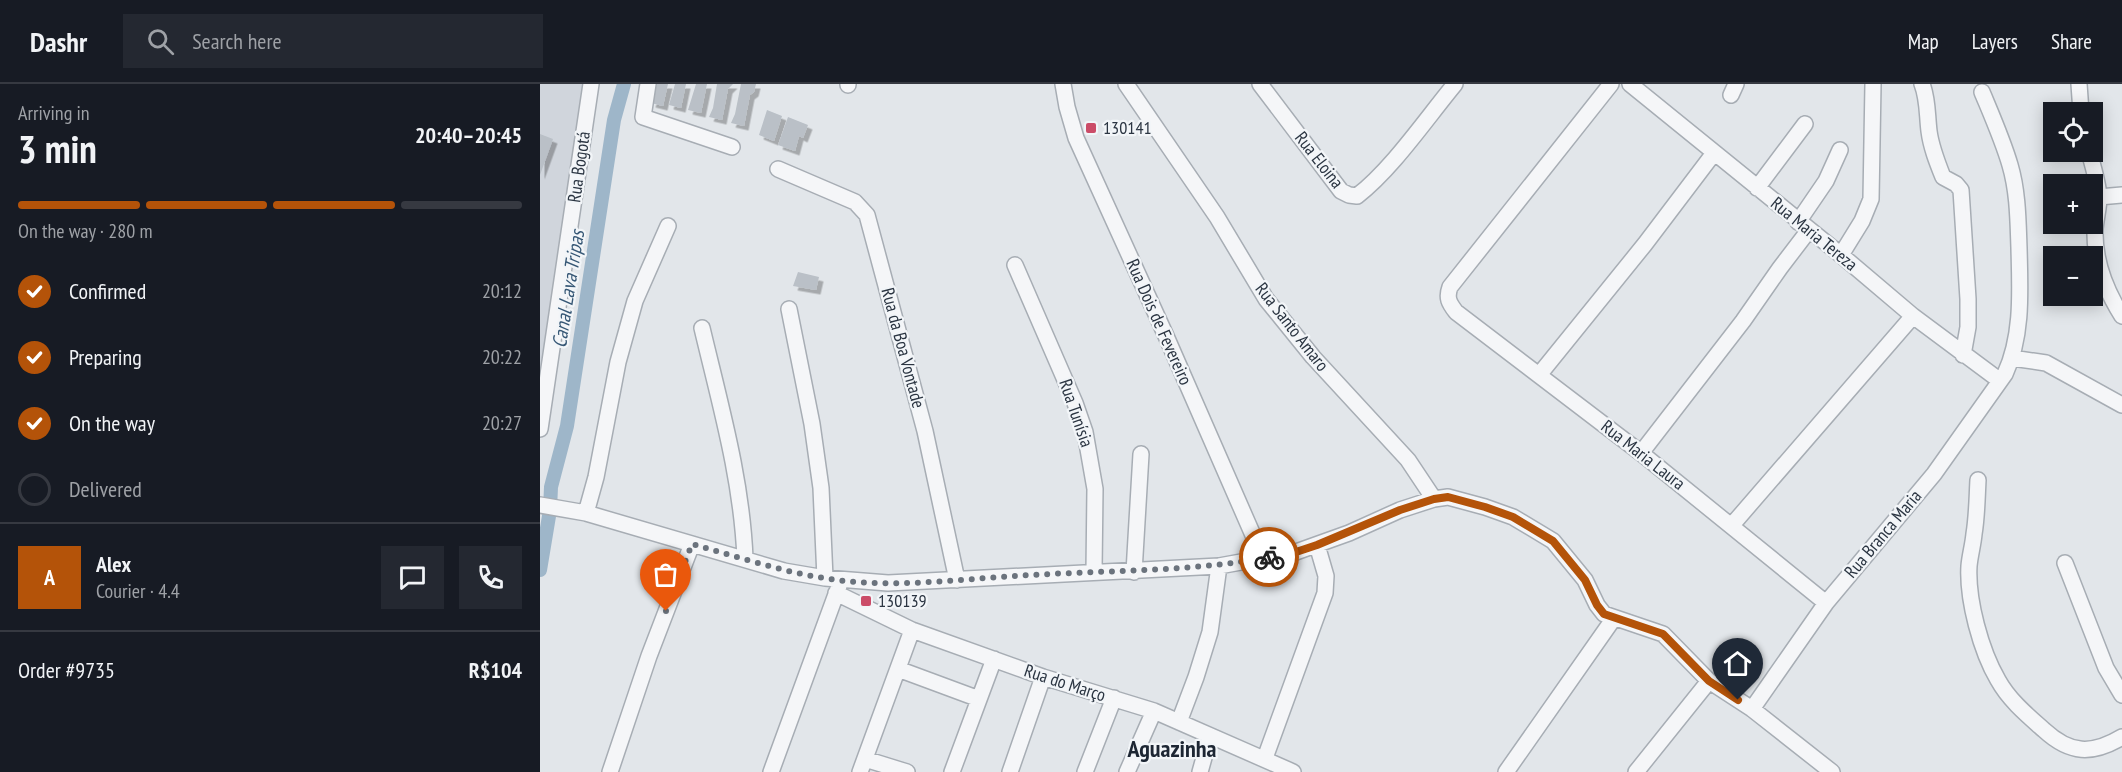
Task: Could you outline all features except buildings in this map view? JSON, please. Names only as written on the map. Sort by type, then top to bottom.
[{"type":"street","name":"Rua Bogotá","points":[[540,429],[591,84]]},
{"type":"street","points":[[648,84],[643,117],[732,147]]},
{"type":"street","name":"Rua Santo Amaro","points":[[1126,84],[1217,217],[1266,299],[1313,357],[1408,460],[1434,499]]},
{"type":"street","name":"Rua Eloina","points":[[1260,84],[1341,191],[1357,196],[1388,165],[1455,84]]},
{"type":"street","name":"Rua Maria Laura","points":[[1611,84],[1450,288],[1447,296],[1449,302],[1456,312],[1641,453],[1826,603]]},
{"type":"street","name":"Rua Maria Tereza","points":[[1630,84],[1914,316],[1999,380]]},
{"type":"street","points":[[1841,255],[1862,221],[1871,199],[1873,84]]},
{"type":"street","points":[[1922,84],[1927,100],[1932,148],[1943,177],[1959,186],[1962,201],[1968,314],[1964,355]]},
{"type":"street","points":[[2079,84],[2080,102]]},
{"type":"street","name":"Rua Dois de Fevereiro","points":[[1064,85],[1067,107],[1076,138],[1263,558]]},
{"type":"street","points":[[1982,92],[2011,166],[2015,188],[2018,220],[2019,313],[2012,358],[2046,363],[2122,405]]},
{"type":"street","points":[[1757,188],[1805,124]]},
{"type":"street","points":[[1641,453],[1743,321],[1780,268],[1840,150]]},
{"type":"street","points":[[1539,375],[1645,244],[1714,153]]},
{"type":"street","name":"Rua da Boa Vontade","points":[[778,169],[855,202],[867,214],[925,431],[957,580]]},
{"type":"street","points":[[2103,197],[2122,195]]},
{"type":"street","points":[[581,511],[596,477],[618,362],[635,301],[668,226]]},
{"type":"street","points":[[2095,234],[2100,271],[2113,302],[2122,316]]},
{"type":"street","name":"Rua Tunísia","points":[[1015,265],[1075,403],[1085,432],[1095,489],[1095,571]]},
{"type":"street","points":[[789,309],[813,424],[820,477],[825,579]]},
{"type":"street","points":[[1732,525],[1914,316]]},
{"type":"street","points":[[702,328],[737,479],[744,524],[745,559]]},
{"type":"street","name":"Rua Branca Maria","points":[[1752,709],[1826,603],[1934,474],[1999,380],[2005,375],[2012,358]]},
{"type":"street","points":[[1134,572],[1141,454]]},
{"type":"street","points":[[1978,480],[1969,577],[1976,621],[1987,656],[1998,680],[2023,711],[2065,746],[2079,750],[2092,750],[2122,736]]},
{"type":"street","points":[[540,505],[581,511],[784,571],[825,579],[839,587],[1095,571],[1134,572],[1219,566],[1296,552],[1400,510],[1448,497],[1513,517],[1553,541],[1585,580],[1604,614],[1663,634],[1709,681],[1752,709],[1814,766],[1832,772]]},
{"type":"street","points":[[610,772],[649,656],[692,544]]},
{"type":"street","points":[[1265,758],[1325,592],[1326,576],[1317,545]]},
{"type":"street","points":[[2065,563],[2106,668],[2122,695]]},
{"type":"street","points":[[1179,722],[1210,632],[1219,566]]},
{"type":"street","points":[[771,772],[839,587]]},
{"type":"street","name":"Rua do Março","points":[[839,587],[912,630],[1042,677],[1154,711],[1293,772]]},
{"type":"street","points":[[1506,772],[1614,618]]},
{"type":"street","points":[[907,772],[862,765],[912,630]]},
{"type":"street","points":[[952,772],[993,659]]},
{"type":"street","points":[[898,669],[979,699]]},
{"type":"street","points":[[1010,772],[1042,677]]},
{"type":"street","points":[[1636,772],[1709,681]]},
{"type":"street","points":[[1085,772],[1114,698]]},
{"type":"street","points":[[1127,772],[1154,711]]},
{"type":"street","points":[[1200,772],[1210,736]]},
{"type":"shaded area","points":[[540,84],[588,84],[540,424]]},
{"type":"waterway","name":"Canal Lava Tripas","points":[[540,570],[550,510],[551,487],[567,426],[614,120],[624,84]]},
{"type":"way so far","points":[[666,611],[692,544],[784,571],[825,579],[888,583],[1095,571],[1134,572],[1219,566],[1269,557]]},
{"type":"place","name":"130141","points":[[1091,128]]},
{"type":"place","name":"130139","points":[[866,601]]},
{"type":"district","name":"Aguazinha","points":[[1172,749]]},
{"type":"route","points":[[1269,557],[1317,545],[1400,510],[1434,499],[1448,497],[1485,507],[1513,517],[1553,541],[1585,580],[1604,614],[1663,634],[1709,681],[1738,700]]}]
